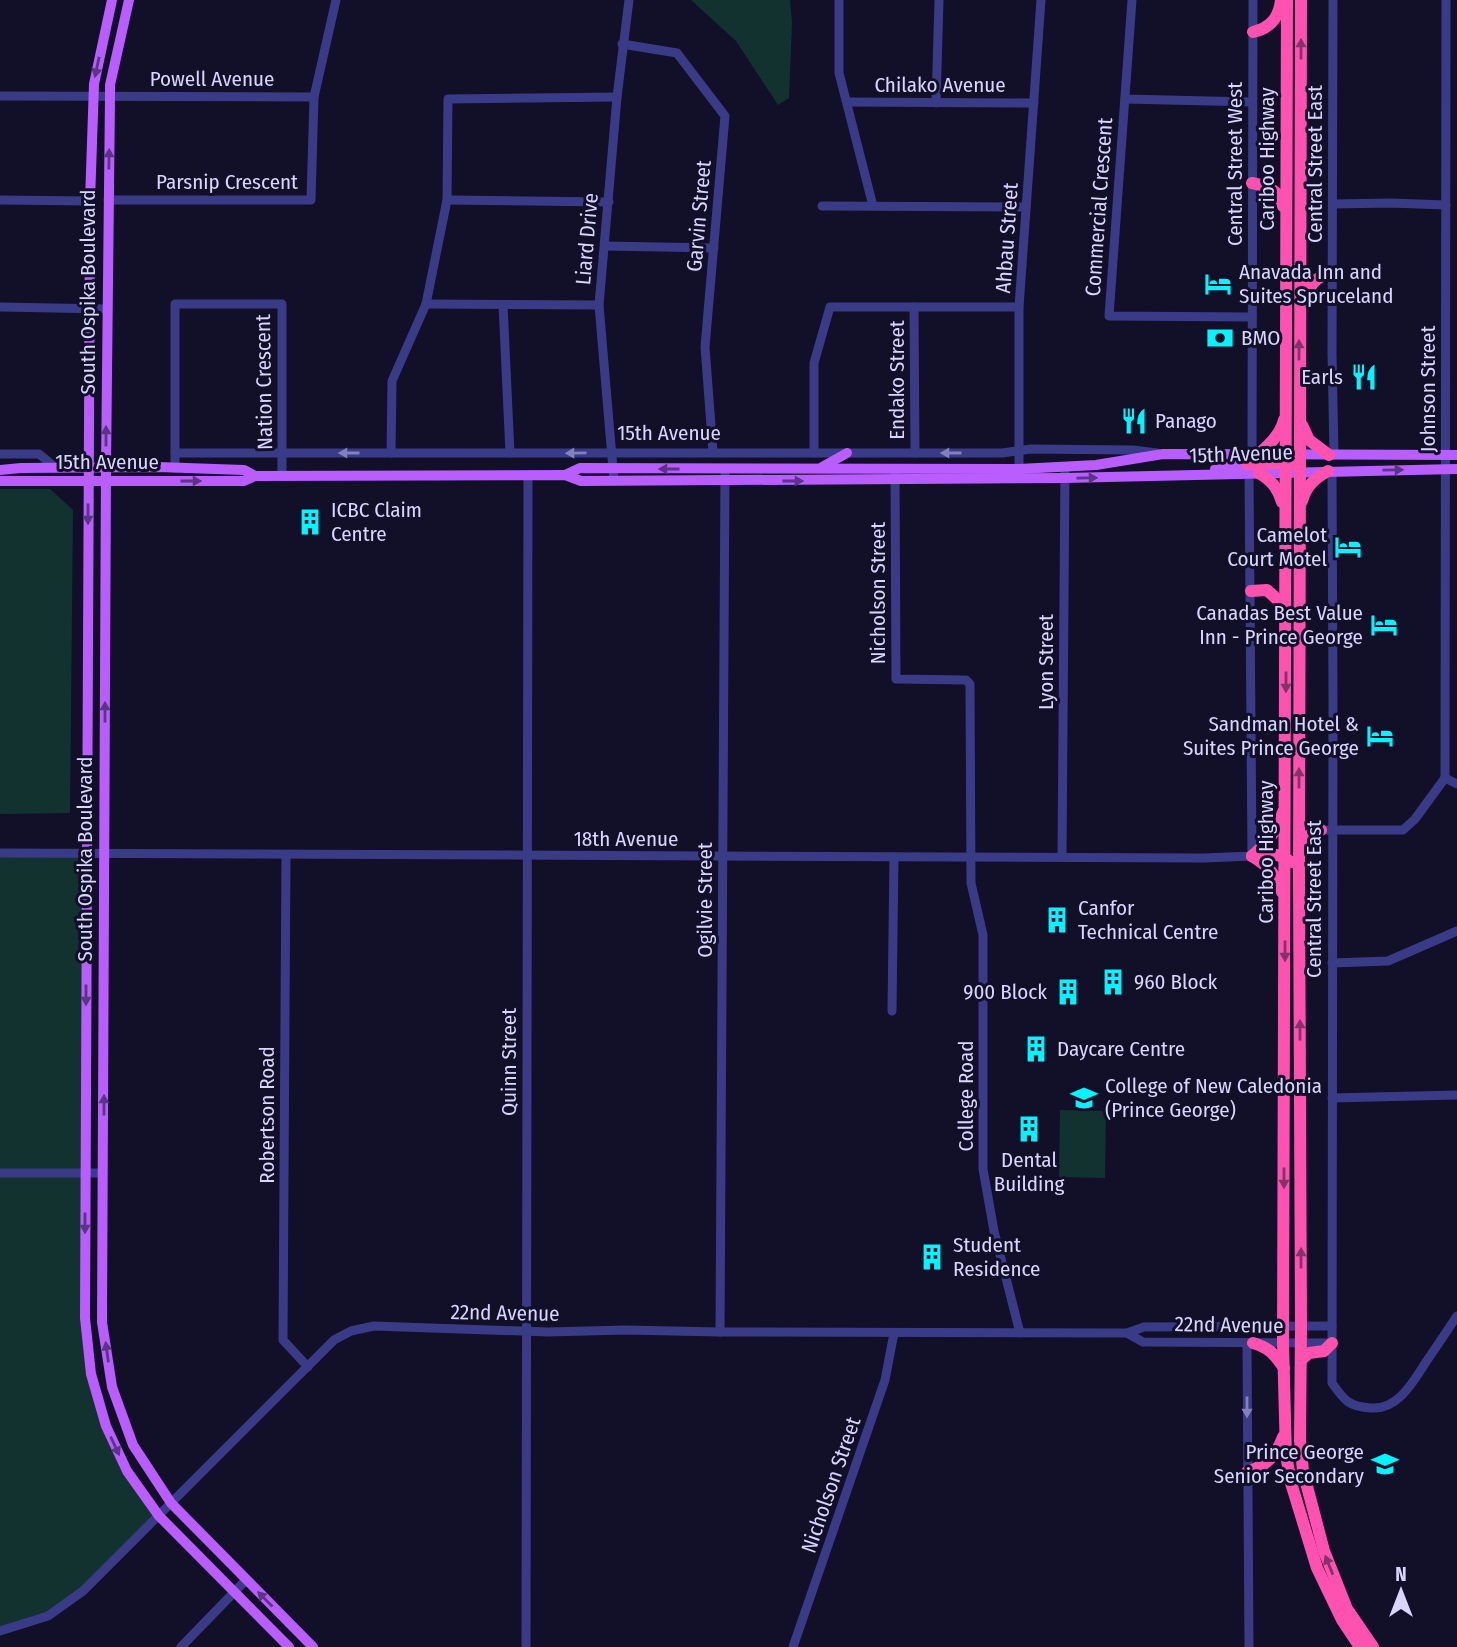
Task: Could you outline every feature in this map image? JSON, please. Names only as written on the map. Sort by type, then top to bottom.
[{"type":"highway","points":[[1253,32],[1274,21],[1281,0]]},
{"type":"highway","name":"Cariboo Highway","points":[[1287,0],[1286,409],[1289,462],[1286,516],[1283,1326],[1286,1455],[1291,1483],[1317,1568],[1342,1620],[1360,1647]]},
{"type":"highway","name":"Cariboo Highway","points":[[1289,462],[1299,418],[1301,0]]},
{"type":"highway","points":[[1252,183],[1274,190],[1278,194],[1286,224]]},
{"type":"highway","points":[[1300,309],[1311,284],[1332,272]]},
{"type":"highway","points":[[1253,464],[1282,428],[1286,409]]},
{"type":"highway","points":[[1299,418],[1308,440],[1332,455]]},
{"type":"highway","points":[[1253,464],[1289,462]]},
{"type":"highway","name":"Cariboo Highway","points":[[1289,462],[1299,472],[1300,1440],[1303,1471],[1324,1551],[1347,1609],[1373,1647]]},
{"type":"highway","points":[[1253,464],[1276,488],[1282,498],[1286,516]]},
{"type":"highway","points":[[1299,515],[1308,486],[1330,471]]},
{"type":"highway","points":[[1251,591],[1267,590],[1279,579],[1286,567]]},
{"type":"highway","points":[[1267,590],[1280,601],[1286,611]]},
{"type":"highway","points":[[1252,856],[1275,831],[1285,801]]},
{"type":"highway","points":[[1299,817],[1326,830]]},
{"type":"highway","points":[[1299,844],[1304,838],[1326,830]]},
{"type":"highway","points":[[1252,856],[1272,853],[1292,863],[1299,874]]},
{"type":"highway","points":[[1252,856],[1272,870],[1285,901]]},
{"type":"highway","points":[[1250,1343],[1265,1346],[1274,1353],[1284,1368]]},
{"type":"highway","points":[[1301,1360],[1309,1353],[1324,1351],[1332,1343]]},
{"type":"highway","points":[[1247,1472],[1261,1467],[1274,1454],[1286,1432]]},
{"type":"highway","points":[[1261,1467],[1279,1470],[1291,1483]]},
{"type":"main road","name":"South Ospika Boulevard","points":[[112,0],[94,84],[90,201],[85,1318],[91,1374],[106,1426],[127,1471],[159,1516],[289,1647]]},
{"type":"main road","name":"South Ospika Boulevard","points":[[129,0],[110,85],[102,1322],[112,1387],[133,1445],[171,1503],[313,1647]]},
{"type":"main road","points":[[820,469],[847,453]]},
{"type":"main road","name":"15th Avenue","points":[[1065,473],[1163,454],[1253,464]]},
{"type":"main road","name":"15th Avenue","points":[[1289,462],[1332,455],[1451,455]]},
{"type":"main road","name":"15th Avenue","points":[[0,481],[244,481],[255,476],[528,477],[565,475],[580,468],[725,475],[1189,475],[1253,464]]},
{"type":"main road","name":"15th Avenue","points":[[0,470],[175,468],[244,470],[255,476]]},
{"type":"main road","name":"15th Avenue","points":[[565,475],[580,481],[614,481],[820,469],[895,475]]},
{"type":"main road","name":"15th Avenue","points":[[1299,472],[1451,470]]},
{"type":"street","name":"Parsnip Crescent","points":[[108,200],[311,200],[314,97],[336,0]]},
{"type":"street","name":"Liard Drive","points":[[614,481],[599,305],[622,44],[629,0]]},
{"type":"street","points":[[839,0],[839,73],[873,206]]},
{"type":"street","points":[[936,103],[939,0]]},
{"type":"street","name":"Ahbau Street","points":[[1019,474],[1019,307],[1041,0]]},
{"type":"street","name":"Commercial Crescent","points":[[1132,0],[1109,316],[1252,317]]},
{"type":"street","name":"Central Street West","points":[[1252,856],[1253,0]]},
{"type":"street","name":"Central Street East","points":[[1332,455],[1333,0]]},
{"type":"street","name":"Johnson Street","points":[[1445,778],[1451,470],[1446,205],[1446,0]]},
{"type":"street","name":"Garvin Street","points":[[622,44],[677,53],[725,116],[705,347],[713,452]]},
{"type":"street","name":"Powell Avenue","points":[[0,96],[314,97]]},
{"type":"street","points":[[391,453],[392,382],[426,304],[447,200],[448,99],[617,97]]},
{"type":"street","points":[[1125,99],[1252,102]]},
{"type":"street","name":"Chilako Avenue","points":[[847,102],[1034,103]]},
{"type":"street","points":[[0,200],[90,201]]},
{"type":"street","points":[[447,200],[609,202]]},
{"type":"street","points":[[1333,204],[1446,205]]},
{"type":"street","points":[[822,206],[1027,207]]},
{"type":"street","points":[[605,246],[714,248]]},
{"type":"street","name":"Nation Crescent","points":[[175,468],[175,304],[282,304],[282,476]]},
{"type":"street","points":[[426,304],[599,305]]},
{"type":"street","points":[[503,304],[510,453]]},
{"type":"street","points":[[0,307],[107,309]]},
{"type":"street","points":[[814,453],[814,363],[830,307],[1019,307]]},
{"type":"street","name":"Endako Street","points":[[914,307],[915,453]]},
{"type":"street","name":"15th Avenue","points":[[176,453],[1002,453],[1031,449],[1133,450],[1163,454]]},
{"type":"street","name":"15th Avenue","points":[[0,454],[39,454],[56,468]]},
{"type":"street","name":"Central Street East","points":[[1330,471],[1333,690],[1326,830],[1332,963],[1332,1383],[1343,1399],[1357,1408],[1380,1409],[1394,1403],[1408,1388],[1457,1316]]},
{"type":"street","name":"Lyon Street","points":[[1062,858],[1065,473]]},
{"type":"street","name":"Ogilvie Street","points":[[720,1332],[725,475]]},
{"type":"street","name":"Nicholson Street","points":[[895,475],[895,676],[896,679],[966,680],[971,684],[972,857]]},
{"type":"street","name":"Quinn Street","points":[[526,1647],[528,477]]},
{"type":"street","points":[[1326,830],[1403,830],[1415,819],[1445,778],[1457,784]]},
{"type":"street","name":"18th Avenue","points":[[0,853],[1062,858],[1252,856]]},
{"type":"street","name":"Robertson Road","points":[[286,855],[283,1340],[308,1367]]},
{"type":"street","points":[[892,1011],[894,857]]},
{"type":"street","name":"College Road","points":[[972,857],[971,883],[983,935],[983,1169],[994,1231],[1020,1333]]},
{"type":"street","points":[[1332,963],[1388,961],[1457,931]]},
{"type":"street","points":[[1332,1098],[1457,1095]]},
{"type":"street","points":[[0,1173],[103,1173]]},
{"type":"street","name":"22nd Avenue","points":[[0,1631],[48,1616],[83,1591],[334,1340],[351,1331],[374,1326],[526,1332],[625,1330],[1127,1333],[1144,1327],[1332,1326]]},
{"type":"street","name":"Nicholson Street","points":[[793,1647],[885,1380],[894,1333]]},
{"type":"street","name":"22nd Avenue","points":[[1127,1333],[1143,1342],[1332,1343]]},
{"type":"street","points":[[1249,1647],[1247,1472],[1250,1343]]},
{"type":"street","points":[[181,1647],[246,1580]]},
{"type":"green space","points":[[691,0],[790,0],[792,23],[789,98],[778,105],[736,41]]},
{"type":"green space","points":[[0,489],[50,489],[73,510],[70,813],[0,814]]},
{"type":"green space","points":[[0,855],[86,855],[86,1309],[93,1371],[105,1426],[157,1514],[69,1603],[0,1632]]},
{"type":"green space","points":[[1060,1110],[1106,1111],[1105,1178],[1059,1177]]},
{"type":"place","name":"Anavada Inn and Suites Spruceland","points":[[1218,284]]},
{"type":"place","name":"BMO","points":[[1220,338]]},
{"type":"place","name":"Earls","points":[[1364,377]]},
{"type":"place","name":"Panago","points":[[1134,421]]},
{"type":"place","name":"ICBC Claim Centre","points":[[310,522]]},
{"type":"place","name":"Camelot Court Motel","points":[[1348,547]]},
{"type":"place","name":"Canadas Best Value Inn - Prince George","points":[[1384,625]]},
{"type":"place","name":"Sandman Hotel & Suites Prince George","points":[[1380,736]]},
{"type":"place","name":"Canfor Technical Centre","points":[[1057,920]]},
{"type":"place","name":"960 Block","points":[[1113,982]]},
{"type":"place","name":"900 Block","points":[[1068,992]]},
{"type":"place","name":"Daycare Centre","points":[[1036,1049]]},
{"type":"place","name":"College of New Caledonia (Prince George)","points":[[1084,1098]]},
{"type":"place","name":"Dental Building","points":[[1029,1129]]},
{"type":"place","name":"Student Residence","points":[[932,1257]]},
{"type":"place","name":"Prince George Senior Secondary","points":[[1385,1464]]}]
